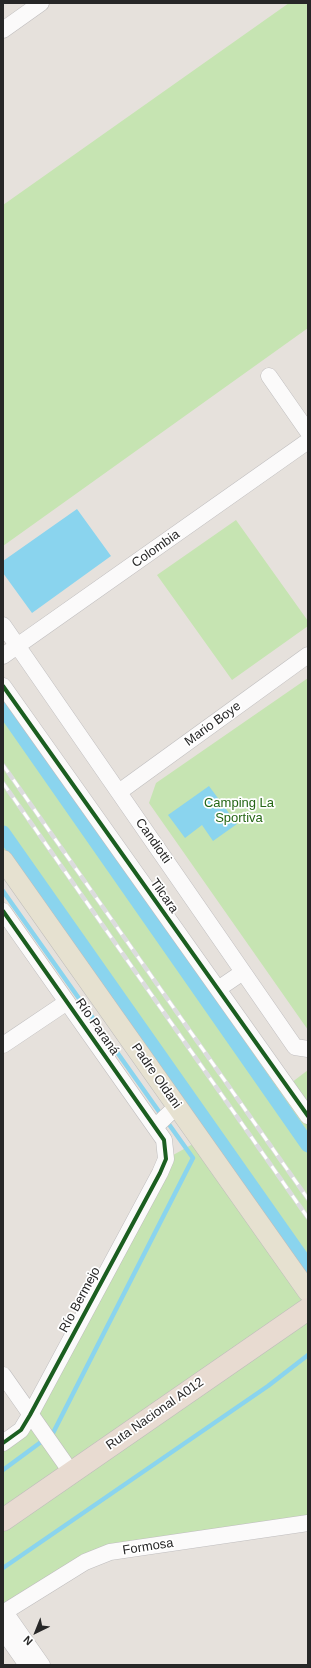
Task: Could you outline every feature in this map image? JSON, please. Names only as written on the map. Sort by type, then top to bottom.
[{"type":"highway","name":"Ruta Nacional A012","points":[[3,1520],[308,1309]]},
{"type":"main road","name":"Padre Oldani","points":[[3,860],[308,1292]]},
{"type":"street","points":[[3,30],[41,3]]},
{"type":"street","points":[[269,376],[308,432]]},
{"type":"street","name":"Colombia","points":[[3,656],[308,441]]},
{"type":"street","name":"Candiotti","points":[[3,625],[295,1047],[308,1049]]},
{"type":"street","name":"Mario Boye","points":[[119,792],[308,655]]},
{"type":"street","name":"Tilcara","points":[[3,686],[308,1116]]},
{"type":"street","name":"Río Paraná","points":[[3,910],[164,1140],[166,1159]]},
{"type":"street","points":[[218,989],[243,972]]},
{"type":"street","points":[[3,1045],[67,1002]]},
{"type":"street","points":[[155,1127],[177,1106]]},
{"type":"street","name":"Río Bermejo","points":[[3,1443],[21,1430],[30,1415],[160,1173],[166,1159]]},
{"type":"street","points":[[3,1375],[71,1472]]},
{"type":"street","name":"Formosa","points":[[4,1612],[85,1562],[110,1552],[306,1526]]},
{"type":"street","points":[[4,1612],[42,1665]]},
{"type":"street","points":[[3,1631],[27,1665]]},
{"type":"green space","points":[[289,3],[308,3],[308,328],[3,546],[3,205]]},
{"type":"green space","points":[[236,520],[308,621],[308,626],[232,680],[157,575]]},
{"type":"green space","name":"Camping La Sportiva","points":[[308,678],[308,1030],[149,803],[156,783]]},
{"type":"green space","points":[[3,687],[287,1086],[308,1070],[308,1523],[110,1552],[3,1613],[3,1443],[21,1430],[166,1159],[200,1140],[3,860]]},
{"type":"water","points":[[77,509],[111,556],[32,613],[3,573],[3,561]]},
{"type":"water","points":[[209,786],[237,824],[213,841],[202,825],[185,838],[168,815]]},
{"type":"waterway","points":[[3,708],[308,1145]]},
{"type":"waterway","points":[[3,833],[308,1267]]},
{"type":"waterway","points":[[3,891],[160,1113]]},
{"type":"waterway","points":[[53,1433],[193,1158],[168,1123]]},
{"type":"waterway","points":[[3,1568],[268,1386],[308,1355]]},
{"type":"waterway","points":[[3,1470],[41,1442]]},
{"type":"railway","points":[[3,765],[308,1199]]},
{"type":"railway","points":[[3,783],[308,1218]]},
{"type":"cycle path","points":[[3,686],[308,1116]]},
{"type":"cycle path","points":[[3,911],[164,1140],[166,1159],[160,1173],[30,1415],[21,1430],[3,1443]]}]
